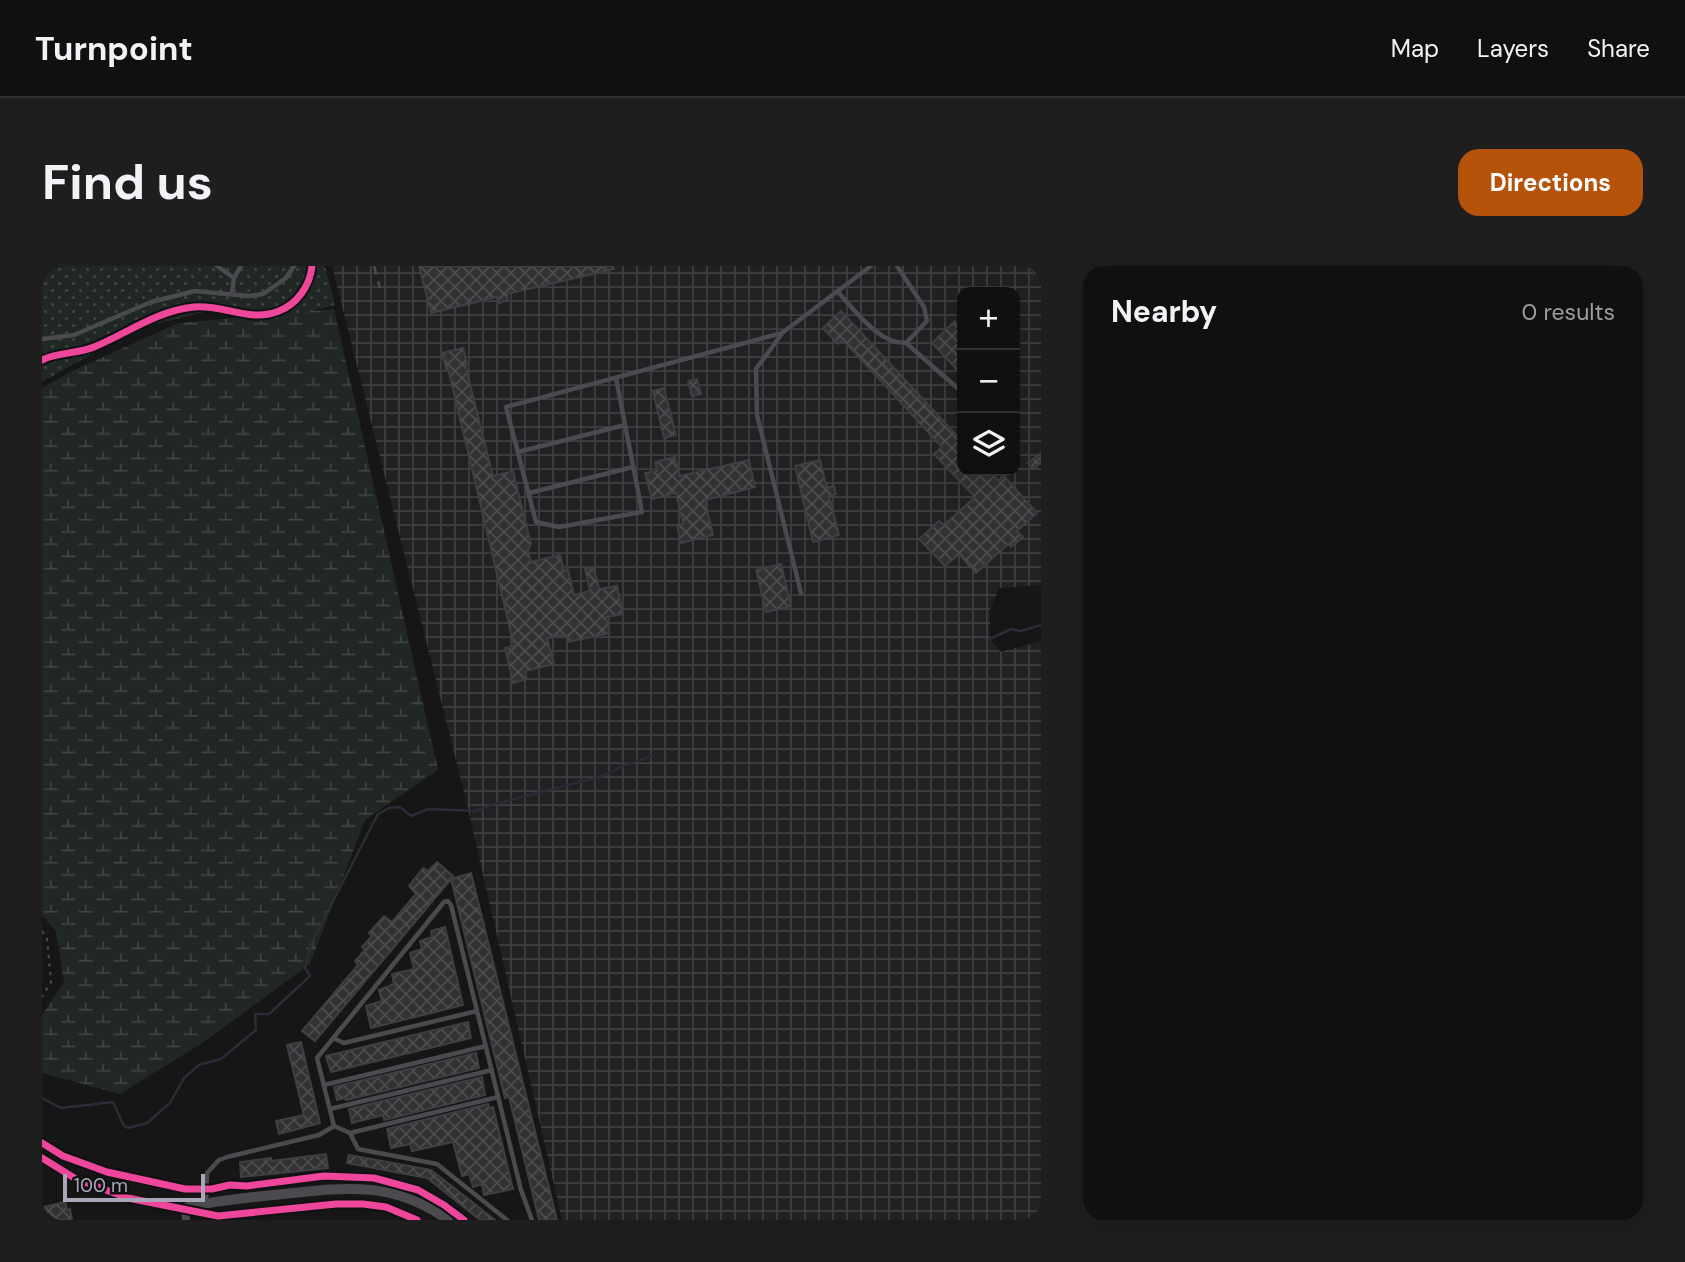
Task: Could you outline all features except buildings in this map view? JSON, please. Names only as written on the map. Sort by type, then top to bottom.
[{"type":"street","points":[[42,1158],[99,1188],[218,1218],[336,1204],[363,1204],[386,1207],[417,1220]]},
{"type":"street","points":[[185,1208],[217,1201],[336,1188],[365,1188],[411,1198],[449,1220]]},
{"type":"street","points":[[217,1201],[218,1218]]},
{"type":"street","points":[[185,1208],[186,1220]]},
{"type":"lane","points":[[217,266],[234,278]]},
{"type":"lane","points":[[232,293],[234,278],[241,266]]},
{"type":"lane","points":[[42,339],[83,332],[137,307],[195,291],[249,296],[262,294],[286,278],[294,266]]},
{"type":"lane","points":[[801,593],[757,415],[756,369],[782,333],[871,266]]},
{"type":"lane","points":[[837,290],[870,326],[899,344],[906,343],[927,321],[924,307],[897,266]]},
{"type":"lane","points":[[1030,266],[1041,275]]},
{"type":"lane","points":[[615,378],[642,512],[559,527],[536,522],[506,407],[782,333]]},
{"type":"lane","points":[[906,343],[957,388]]},
{"type":"lane","points":[[518,452],[625,425]]},
{"type":"lane","points":[[529,493],[633,467]]},
{"type":"lane","points":[[334,1126],[317,1058],[444,902],[448,901],[521,1190],[532,1220]]},
{"type":"lane","points":[[333,1038],[344,1043],[477,1011]]},
{"type":"lane","points":[[324,1086],[486,1046]]},
{"type":"lane","points":[[330,1110],[492,1070]]},
{"type":"lane","points":[[334,1126],[350,1133],[498,1097]]},
{"type":"lane","points":[[206,1203],[207,1173],[219,1160],[319,1135],[334,1126]]},
{"type":"lane","points":[[350,1133],[358,1149],[437,1164],[507,1220]]},
{"type":"path","points":[[42,931],[47,938],[50,984],[42,997]]},
{"type":"path","points":[[42,969],[49,968]]},
{"type":"shaded area","points":[[332,266],[1041,266],[1041,585],[999,588],[990,609],[990,639],[1001,652],[1041,641],[1041,1220],[562,1220],[465,796]]},
{"type":"green space","points":[[42,266],[325,266],[335,305],[284,318],[258,321],[205,312],[136,329],[42,382]]},
{"type":"green space","points":[[334,309],[438,770],[365,820],[310,964],[204,1042],[120,1094],[42,1073],[42,1015],[64,982],[56,932],[42,915],[42,388],[70,372],[178,323]]},
{"type":"waterway","points":[[990,639],[1011,629],[1021,631],[1041,625]]},
{"type":"waterway","points":[[42,1098],[61,1108],[113,1102],[124,1126],[128,1128],[147,1123],[170,1103],[184,1078],[199,1065],[221,1059],[256,1030],[255,1014],[269,1014],[310,976],[305,968],[311,944],[378,814],[389,808],[400,807],[411,816],[428,809],[476,811],[603,776],[653,756]]},
{"type":"railway","points":[[374,266],[380,288]]},
{"type":"cycle path","points":[[42,360],[94,347],[180,309],[205,307],[258,315],[279,311],[302,293],[312,266]]},
{"type":"cycle path","points":[[42,1143],[63,1156],[107,1172],[185,1189],[247,1186],[324,1176],[374,1178],[418,1190],[464,1220]]},
{"type":"cycle path","points":[[42,1158],[76,1179],[128,1198],[218,1216],[336,1204],[363,1204],[386,1207],[417,1220]]}]
